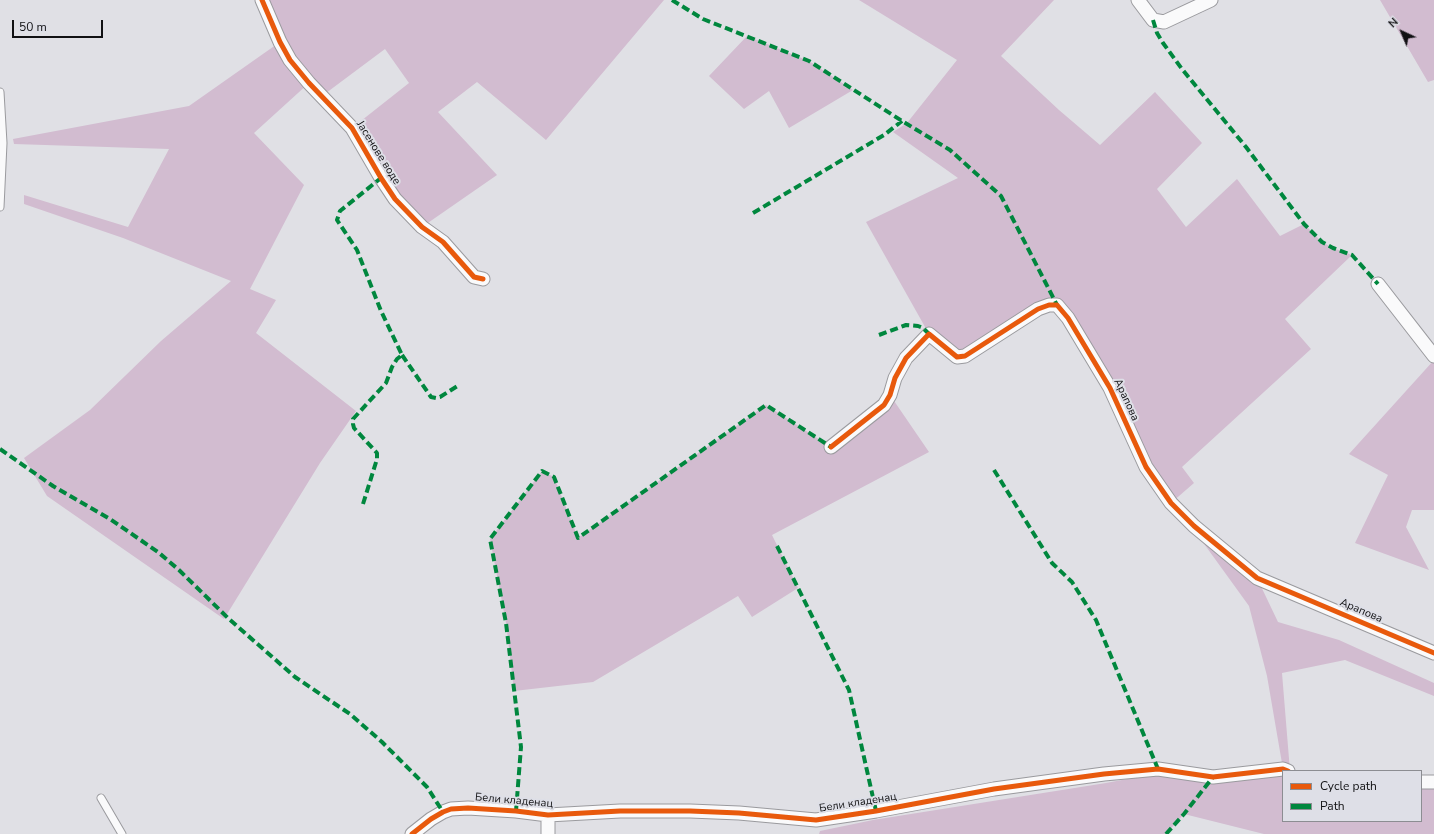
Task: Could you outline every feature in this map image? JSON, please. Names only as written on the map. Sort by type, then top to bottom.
[{"type":"street","name":"Јасенове воде","points":[[262,0],[280,42],[290,60],[309,83],[352,128],[395,199],[422,228],[442,242],[474,277],[483,279]]},
{"type":"street","points":[[1138,0],[1153,20],[1164,22],[1212,0]]},
{"type":"street","points":[[1378,284],[1434,356]]},
{"type":"street","name":"Арапова","points":[[831,447],[884,405],[890,394],[895,378],[906,358],[929,334],[957,357],[965,356],[1038,309],[1049,305],[1057,305],[1068,318],[1110,388],[1138,450],[1154,479],[1171,503],[1194,526],[1257,578],[1434,653]]},
{"type":"street","name":"Бели кладенац","points":[[412,834],[431,819],[442,812],[451,809],[468,808],[516,810],[548,815],[620,811],[690,811],[739,813],[816,820],[876,811],[994,789],[1104,774],[1158,769],[1213,778],[1283,769],[1286,770]]},
{"type":"street","points":[[1422,782],[1434,782]]},
{"type":"street","name":"Бели кладенац","points":[[548,815],[548,834]]},
{"type":"lane","points":[[0,92],[4,143],[0,207]]},
{"type":"lane","points":[[101,798],[122,834]]},
{"type":"shaded area","points":[[262,0],[664,0],[546,140],[477,82],[438,112],[497,175],[422,227],[352,128],[409,83],[385,49],[322,96],[309,83],[254,133],[304,185],[250,289],[276,300],[256,333],[356,411],[320,463],[224,619],[47,496],[24,458],[90,410],[161,341],[231,281],[123,238],[24,204],[24,195],[128,227],[169,149],[14,144],[13,139],[189,106],[280,42]]},
{"type":"shaded area","points":[[859,0],[1054,0],[1001,56],[1059,110],[1100,145],[1155,92],[1202,143],[1157,189],[1186,227],[1237,179],[1280,236],[1304,224],[1322,242],[1352,255],[1285,319],[1311,349],[1182,467],[1194,483],[1171,503],[1057,305],[965,356],[929,334],[866,222],[958,178],[893,132],[907,123],[957,60]]},
{"type":"shaded area","points":[[1380,0],[1434,0],[1434,80],[1428,82]]},
{"type":"shaded area","points":[[747,36],[809,61],[853,90],[789,128],[769,91],[744,109],[709,76]]},
{"type":"shaded area","points":[[1434,360],[1434,510],[1412,510],[1406,527],[1429,570],[1355,543],[1388,475],[1349,454]]},
{"type":"shaded area","points":[[890,395],[929,452],[772,535],[798,588],[752,617],[738,596],[593,682],[514,691],[506,623],[490,539],[542,471],[554,477],[578,538],[766,405],[831,447]]},
{"type":"shaded area","points":[[1171,503],[1257,578],[1278,622],[1339,640],[1434,683],[1434,696],[1345,660],[1282,673],[1290,770],[1282,770],[1282,822],[1422,822],[1422,782],[1434,782],[1434,834],[1264,834],[1184,814],[1166,834],[819,834],[820,831],[873,820],[1154,774],[1283,769],[1267,676],[1249,606],[1202,541]]},
{"type":"marked path","points":[[672,0],[703,19],[809,61],[950,150],[1001,196],[1057,305]]},
{"type":"marked path","points":[[1153,20],[1157,33],[1182,69],[1246,147],[1304,224],[1322,242],[1352,255],[1378,284]]},
{"type":"marked path","points":[[753,213],[884,135],[902,121]]},
{"type":"marked path","points":[[363,504],[377,459],[377,453],[354,428],[353,419],[386,383],[392,367],[397,359],[402,355],[381,311],[357,250],[337,220],[340,211],[381,178]]},
{"type":"marked path","points":[[879,335],[906,325],[918,326],[923,328],[929,334]]},
{"type":"marked path","points":[[402,355],[431,397],[440,397],[459,385]]},
{"type":"marked path","points":[[516,811],[521,747],[506,623],[490,539],[542,471],[554,477],[578,538],[766,405],[831,447]]},
{"type":"marked path","points":[[0,449],[53,486],[110,519],[158,552],[179,570],[229,619],[295,677],[350,714],[382,742],[427,787],[443,812]]},
{"type":"marked path","points":[[994,470],[1052,563],[1072,582],[1096,620],[1158,769]]},
{"type":"marked path","points":[[777,546],[849,690],[876,811]]},
{"type":"marked path","points":[[1166,834],[1213,777]]},
{"type":"cycle path","points":[[262,0],[280,42],[290,60],[309,83],[352,128],[395,199],[422,227],[443,242],[474,277],[483,279]]},
{"type":"cycle path","points":[[831,447],[884,405],[890,395],[895,378],[906,358],[929,334],[957,357],[965,356],[1038,309],[1049,305],[1057,305],[1068,318],[1110,388],[1146,467],[1171,503],[1194,526],[1257,578],[1434,653]]},
{"type":"cycle path","points":[[412,834],[431,819],[451,809],[468,808],[548,815],[620,811],[690,811],[739,813],[816,820],[876,811],[994,789],[1104,774],[1158,769],[1213,777],[1283,769],[1286,770]]}]
